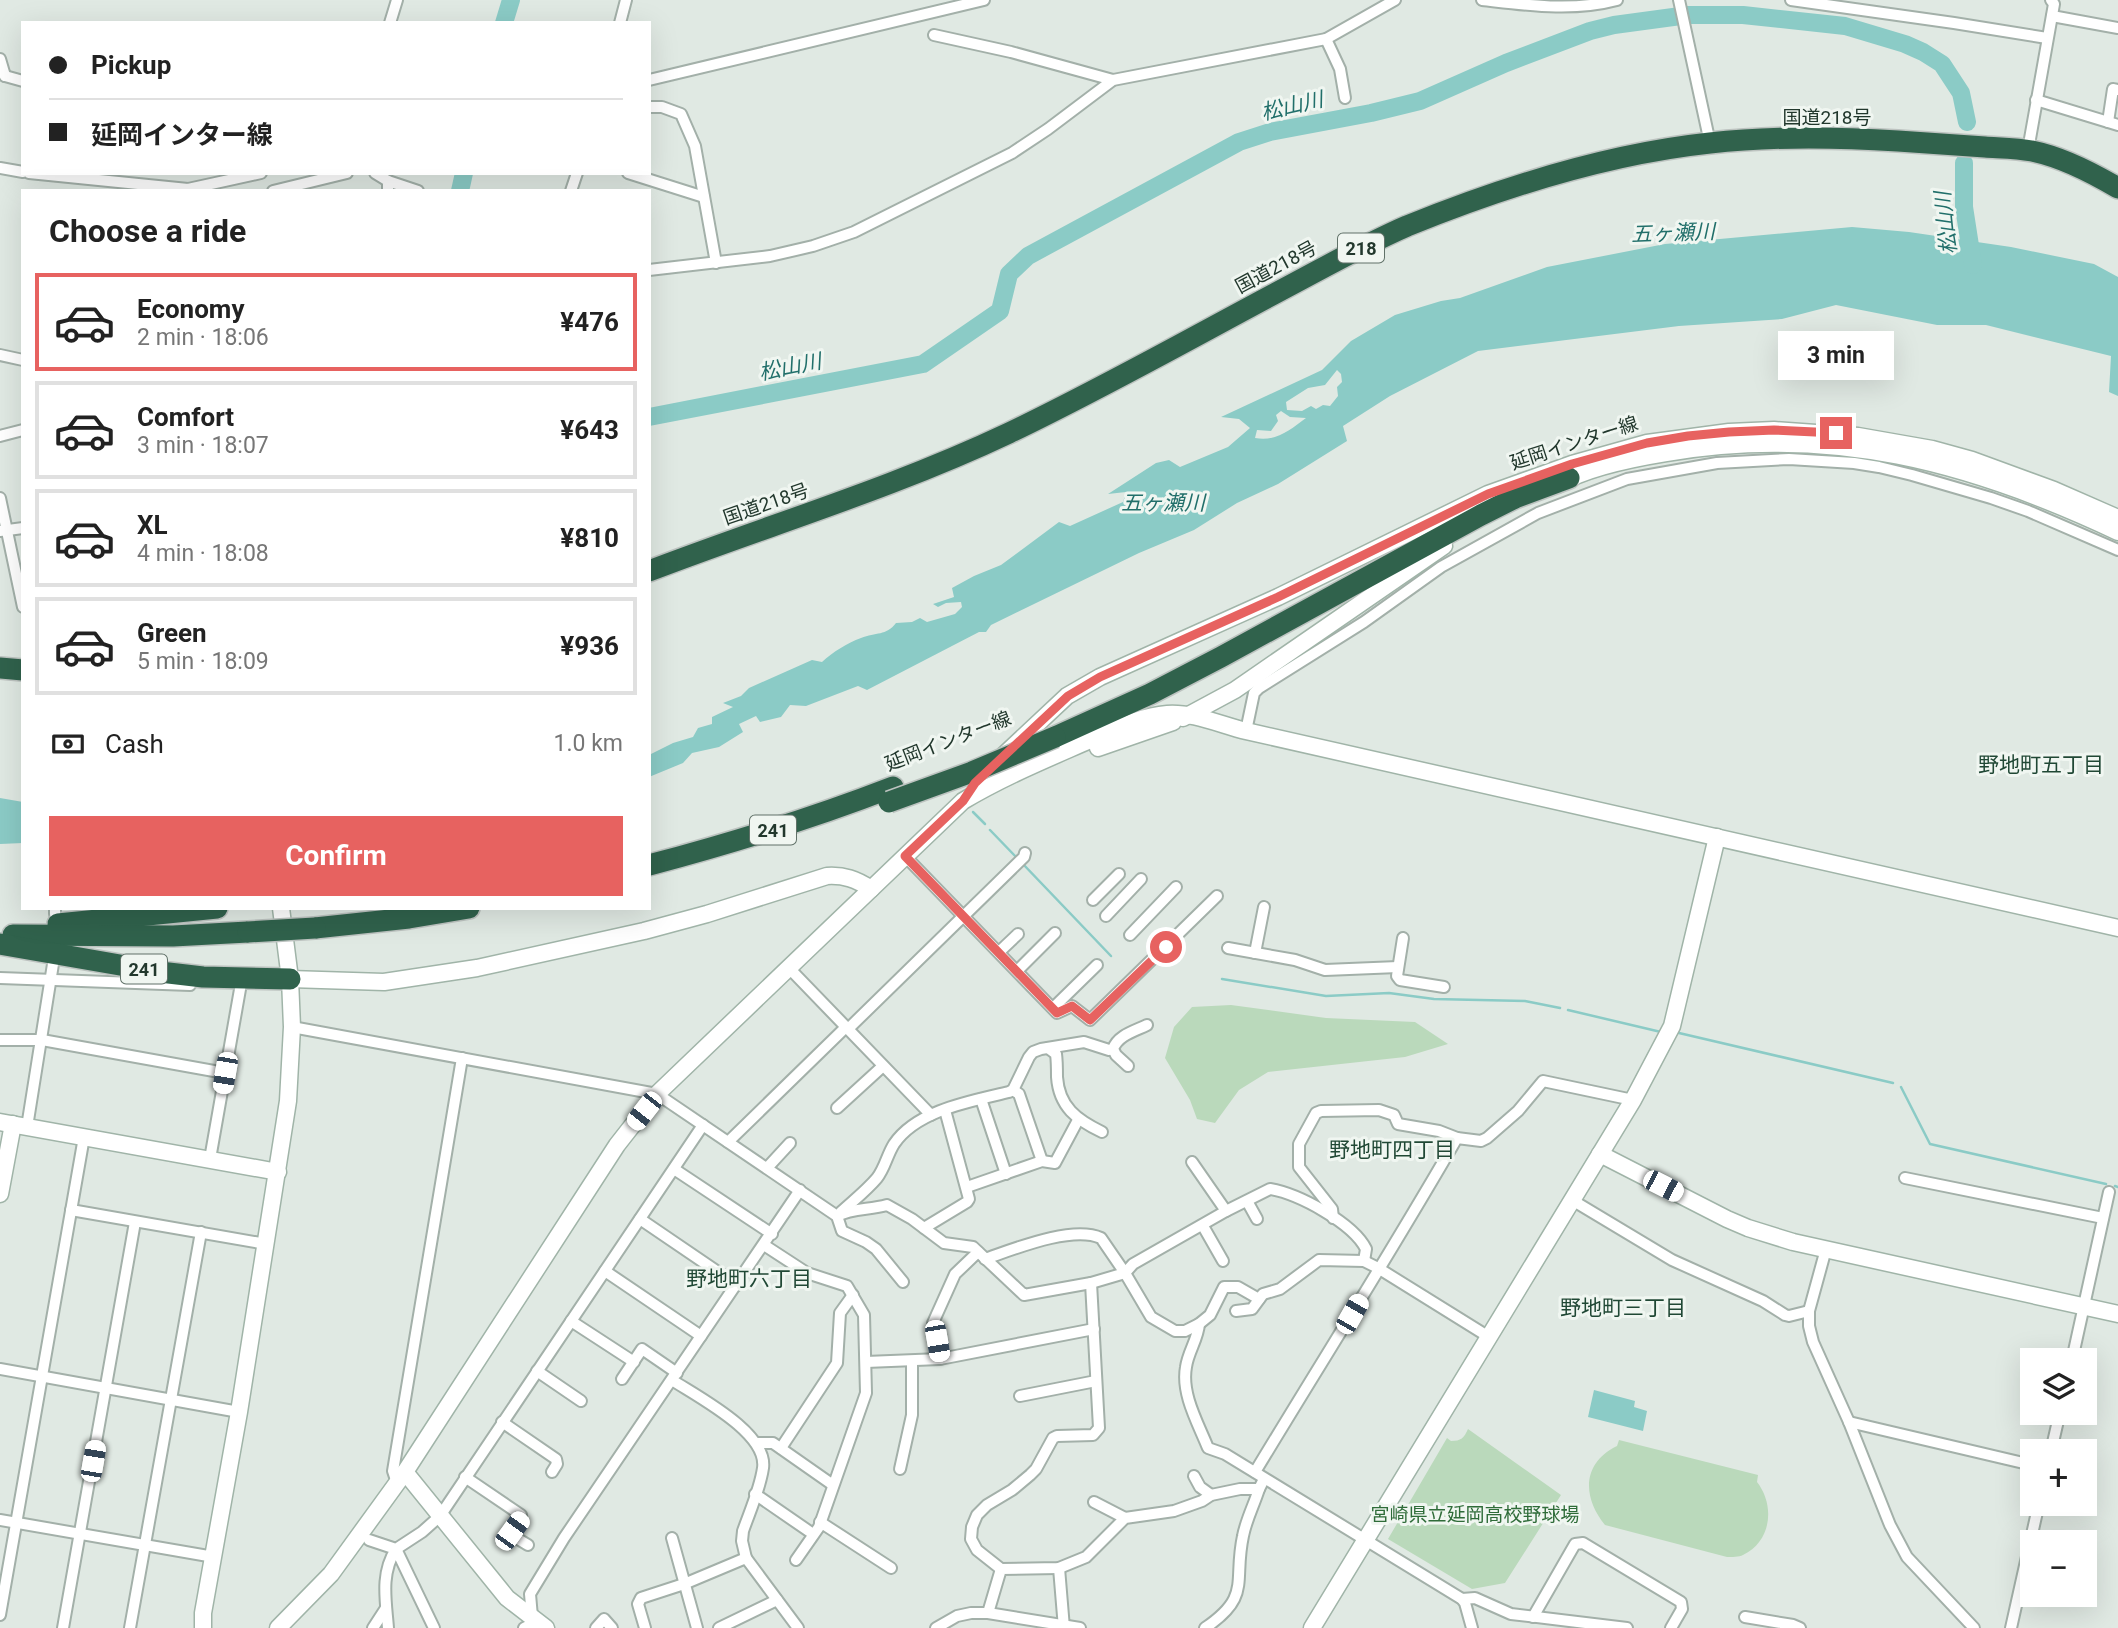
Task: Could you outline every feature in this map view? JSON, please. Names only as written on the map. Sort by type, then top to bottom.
[{"type":"highway","name":"国道218号","points":[[651,569],[870,492],[1008,433],[1080,398],[1354,251],[1473,201],[1566,172],[1645,152],[1710,143],[1814,138],[2028,150],[2077,166],[2118,188]]},
{"type":"highway","name":"延岡インター線","points":[[1056,730],[1150,694],[1283,625],[1481,515],[1515,498],[1569,478]]},
{"type":"highway","name":"延岡インター線","points":[[651,864],[972,772],[1232,638],[1420,533],[1510,487]]},
{"type":"highway","points":[[0,667],[21,670]]},
{"type":"highway","name":"延岡インター線","points":[[651,871],[771,840],[891,795]]},
{"type":"highway","points":[[0,927],[197,910]]},
{"type":"highway","name":"241","points":[[0,934],[173,936],[315,928],[456,910]]},
{"type":"highway","name":"241","points":[[0,944],[160,972],[290,979]]},
{"type":"street","points":[[391,21],[397,0]]},
{"type":"street","points":[[621,21],[626,0]]},
{"type":"street","points":[[651,80],[984,0]]},
{"type":"street","points":[[651,270],[770,256],[854,233],[1013,153],[1113,80],[1326,39],[1395,0]]},
{"type":"street","points":[[1482,0],[1547,7],[1617,0]]},
{"type":"street","points":[[1679,0],[1710,143]]},
{"type":"street","points":[[1791,0],[2047,38]]},
{"type":"street","points":[[2028,150],[2055,1]]},
{"type":"street","points":[[2052,16],[2118,28]]},
{"type":"street","points":[[934,35],[1011,52],[1113,80]]},
{"type":"street","points":[[1326,39],[1340,69],[1345,98]]},
{"type":"street","points":[[0,59],[2,80],[21,81]]},
{"type":"street","points":[[2036,100],[2113,123],[2113,89],[2118,90]]},
{"type":"street","points":[[651,107],[662,107],[681,114],[695,146],[716,263]]},
{"type":"street","points":[[0,167],[21,172]]},
{"type":"street","points":[[49,175],[188,189],[252,175]]},
{"type":"street","points":[[280,189],[339,175]]},
{"type":"street","points":[[634,175],[704,197]]},
{"type":"street","points":[[388,186],[406,189]]},
{"type":"street","points":[[0,355],[21,360]]},
{"type":"street","name":"延岡インター線","points":[[1510,487],[1572,464],[1647,443],[1729,432],[1814,431],[1898,442],[1972,460],[2054,490],[2118,518]]},
{"type":"street","points":[[0,436],[21,432]]},
{"type":"street","name":"延岡インター線","points":[[1569,478],[1651,455],[1689,449],[1730,444],[1814,443],[1892,453],[1972,473],[2118,531]]},
{"type":"street","points":[[1246,731],[1254,693],[1259,688],[1364,622],[1441,567],[1538,513],[1645,475],[1751,460],[1799,459],[1866,465],[1991,498],[2118,550]]},
{"type":"street","name":"241","points":[[1183,718],[1235,691],[1424,558],[1475,527],[1569,478]]},
{"type":"street","name":"241","points":[[963,801],[975,783],[1068,696],[1082,687],[1278,597],[1488,494],[1510,487]]},
{"type":"street","points":[[0,498],[4,530],[21,599]]},
{"type":"street","points":[[278,1628],[331,1574],[401,1478],[617,1145],[657,1094],[963,801],[1023,769],[1122,727],[1151,716],[1169,714],[2118,928]]},
{"type":"street","points":[[1312,1628],[1633,1100],[1670,1031],[1717,837]]},
{"type":"street","points":[[728,1142],[1024,857],[1025,853]]},
{"type":"street","points":[[905,856],[1057,1013],[1072,1006],[1090,1020]]},
{"type":"street","points":[[1094,900],[1119,874]]},
{"type":"street","points":[[290,979],[384,982],[477,968],[644,931],[827,876],[858,880],[871,889]]},
{"type":"street","points":[[1107,916],[1141,879]]},
{"type":"street","points":[[1130,935],[1176,887]]},
{"type":"street","points":[[1084,1042],[1090,1020],[1217,896]]},
{"type":"street","points":[[1255,953],[1264,907]]},
{"type":"street","points":[[203,1628],[203,1613],[239,1412],[288,1101],[292,1027],[290,979],[281,910]]},
{"type":"street","points":[[1017,971],[1055,933]]},
{"type":"street","points":[[999,952],[1018,934]]},
{"type":"street","points":[[1403,938],[1397,976],[1400,980],[1444,987]]},
{"type":"street","points":[[1227,948],[1294,960],[1325,971],[1398,967]]},
{"type":"street","points":[[0,1194],[13,1124],[42,1040],[53,964]]},
{"type":"street","points":[[1053,1008],[1097,965]]},
{"type":"street","points":[[789,968],[931,1115]]},
{"type":"street","points":[[0,978],[224,984],[242,978],[210,1159]]},
{"type":"street","points":[[1113,1049],[1120,1038],[1147,1025]]},
{"type":"street","points":[[292,1027],[657,1094],[837,1216],[842,1231],[876,1249],[903,1282]]},
{"type":"street","points":[[0,1040],[42,1040],[225,1073]]},
{"type":"street","points":[[837,1216],[877,1178],[893,1144],[910,1129],[931,1115],[1013,1090],[1033,1052],[1084,1042],[1113,1049]]},
{"type":"street","points":[[1048,1048],[1056,1054],[1059,1091],[1064,1102],[1078,1119],[1102,1132]]},
{"type":"street","points":[[1113,1049],[1128,1066]]},
{"type":"street","points":[[463,1058],[393,1471],[440,1516],[528,1622],[545,1628]]},
{"type":"street","points":[[837,1108],[883,1066]]},
{"type":"street","points":[[1334,1218],[1332,1209],[1299,1167],[1299,1144],[1316,1112],[1378,1110],[1394,1115],[1398,1124],[1481,1141],[1518,1111],[1543,1081],[1633,1100]]},
{"type":"street","points":[[1013,1090],[1019,1094],[1042,1161]]},
{"type":"street","points":[[981,1099],[1006,1174]]},
{"type":"street","points":[[924,1228],[969,1199],[945,1110]]},
{"type":"street","points":[[967,1187],[1042,1161],[1055,1163],[1078,1119]]},
{"type":"street","points":[[13,1124],[278,1172]]},
{"type":"street","points":[[388,1628],[385,1581],[391,1557],[396,1549],[440,1516],[703,1125]]},
{"type":"street","points":[[0,1615],[84,1137]]},
{"type":"street","points":[[1205,1628],[1222,1616],[1238,1594],[1242,1537],[1260,1480],[1378,1268],[1457,1138]]},
{"type":"street","points":[[767,1168],[790,1143]]},
{"type":"street","points":[[1600,1154],[1748,1228],[1826,1249],[2118,1314]]},
{"type":"street","points":[[1192,1163],[1226,1211]]},
{"type":"street","points":[[674,1169],[772,1234]]},
{"type":"street","points":[[1905,1178],[2103,1218]]},
{"type":"street","points":[[837,1216],[848,1210],[887,1205],[900,1211],[944,1243],[973,1247],[1024,1295],[1091,1283],[1125,1273],[1133,1264],[1270,1189],[1304,1199],[1353,1231],[1366,1250],[1364,1261]]},
{"type":"street","points":[[528,1622],[530,1594],[564,1538],[800,1190]]},
{"type":"street","points":[[2075,1348],[2109,1192]]},
{"type":"street","points":[[1572,1200],[1672,1260],[1763,1301],[1785,1315],[1809,1311]]},
{"type":"street","points":[[1247,1201],[1257,1219]]},
{"type":"street","points":[[71,1210],[266,1244]]},
{"type":"street","points":[[640,1219],[737,1285]]},
{"type":"street","points":[[63,1628],[135,1222]]},
{"type":"street","points":[[1203,1226],[1223,1261]]},
{"type":"street","points":[[130,1628],[201,1232]]},
{"type":"street","points":[[940,1359],[933,1323],[955,1274],[982,1256],[1031,1242],[1088,1234],[1101,1238],[1151,1317],[1175,1331],[1185,1331],[1210,1315],[1224,1287],[1238,1287],[1259,1299]]},
{"type":"street","points":[[764,1245],[807,1273],[847,1286],[864,1315],[866,1393],[820,1522],[796,1560]]},
{"type":"street","points":[[1826,1249],[1809,1311],[1813,1342],[1849,1422],[1885,1514],[1907,1557],[1974,1628]]},
{"type":"street","points":[[1236,1311],[1252,1309],[1263,1294],[1280,1289],[1320,1260],[1364,1261],[1489,1337]]},
{"type":"street","points":[[605,1271],[701,1336]]},
{"type":"street","points":[[1091,1283],[1099,1427],[1094,1435],[1054,1438],[1030,1475],[977,1515],[971,1539],[977,1550],[1001,1569],[1059,1568],[1086,1557],[1125,1518]]},
{"type":"street","points":[[781,1448],[837,1363],[840,1313],[853,1296]]},
{"type":"street","points":[[571,1321],[634,1362]]},
{"type":"street","points":[[1199,1324],[1199,1332],[1191,1345],[1185,1369],[1185,1387],[1208,1448],[1225,1454],[1260,1480],[1366,1539],[1462,1599],[1472,1628]]},
{"type":"street","points":[[866,1362],[940,1359],[1094,1329]]},
{"type":"street","points":[[622,1380],[642,1349],[742,1427],[757,1443],[763,1455],[764,1466],[742,1541],[746,1558],[798,1628]]},
{"type":"street","points":[[900,1469],[912,1415],[912,1361]]},
{"type":"street","points":[[0,1369],[239,1412]]},
{"type":"street","points":[[537,1371],[581,1401]]},
{"type":"street","points":[[1020,1396],[1096,1381]]},
{"type":"street","points":[[502,1422],[556,1459],[557,1464],[552,1472]]},
{"type":"street","points":[[1849,1422],[2020,1462]]},
{"type":"street","points":[[757,1443],[773,1443],[833,1485]]},
{"type":"street","points":[[1194,1476],[1200,1487],[1211,1495]]},
{"type":"street","points":[[465,1478],[521,1515],[512,1531],[513,1536],[528,1545]]},
{"type":"street","points":[[1094,1502],[1125,1518],[1174,1511],[1211,1495],[1240,1489],[1260,1480]]},
{"type":"street","points":[[755,1494],[813,1534]]},
{"type":"street","points":[[2011,1628],[2036,1516]]},
{"type":"street","points":[[0,1520],[214,1557]]},
{"type":"street","points":[[820,1522],[891,1568]]},
{"type":"street","points":[[672,1538],[697,1628]]},
{"type":"street","points":[[369,1540],[396,1549],[434,1628]]},
{"type":"street","points":[[1533,1617],[1575,1544],[1583,1543],[1681,1602],[1682,1609],[1671,1628]]},
{"type":"street","points":[[645,1628],[638,1604],[641,1598],[684,1584],[746,1558]]},
{"type":"street","points":[[1059,1568],[1063,1627]]},
{"type":"street","points":[[988,1614],[1001,1569]]},
{"type":"street","points":[[1462,1599],[1475,1598],[1511,1614],[1627,1628]]},
{"type":"street","points":[[719,1628],[777,1600]]},
{"type":"street","points":[[373,1628],[386,1608]]},
{"type":"street","points":[[936,1628],[971,1613],[1080,1628]]},
{"type":"street","points":[[1745,1617],[1800,1628]]},
{"type":"street","points":[[596,1628],[604,1619],[612,1628]]},
{"type":"green space","points":[[1231,1005],[1326,1018],[1415,1022],[1448,1044],[1405,1057],[1268,1072],[1239,1090],[1215,1123],[1197,1119],[1190,1100],[1165,1058],[1174,1027],[1192,1007]]},
{"type":"green space","name":"宮崎県立延岡高校野球場","points":[[1468,1429],[1561,1495],[1505,1583],[1472,1589],[1388,1539],[1447,1438],[1451,1441],[1460,1440]]},
{"type":"green space","points":[[1619,1440],[1758,1475],[1757,1482],[1763,1491],[1768,1512],[1768,1522],[1760,1541],[1743,1555],[1727,1557],[1605,1525],[1592,1503],[1589,1481],[1597,1462],[1617,1446]]},
{"type":"water","name":"五ヶ瀬川","points":[[1852,227],[1909,232],[2011,247],[2094,264],[2118,277],[2118,396],[2109,392],[2111,356],[1986,325],[1937,325],[1836,305],[1782,319],[1679,326],[1478,351],[1390,396],[1343,426],[1347,441],[1278,484],[1237,503],[1194,530],[1139,553],[991,625],[986,632],[979,632],[867,690],[858,686],[806,706],[790,705],[781,717],[760,722],[756,716],[739,724],[743,732],[719,747],[692,753],[683,763],[651,776],[651,754],[693,737],[698,728],[712,724],[712,717],[733,707],[723,703],[741,696],[749,688],[812,660],[822,662],[845,645],[884,632],[896,623],[912,622],[920,618],[927,622],[955,614],[962,607],[961,602],[946,603],[938,607],[933,604],[954,597],[952,588],[1001,565],[1059,522],[1070,526],[1123,502],[1126,492],[1108,494],[1156,463],[1169,460],[1180,467],[1228,447],[1250,428],[1239,419],[1221,417],[1322,370],[1351,341],[1395,315],[1460,298],[1547,267],[1665,244]],"holes":[[[1337,370],[1341,374],[1342,382],[1337,387],[1338,396],[1330,406],[1323,405],[1316,409],[1311,406],[1302,411],[1287,410],[1286,402],[1308,388],[1325,385]],[[1281,411],[1290,417],[1306,418],[1276,437],[1255,438],[1257,430],[1271,431],[1278,421],[1276,415]]]},
{"type":"water","points":[[0,798],[21,802],[21,843],[0,844]]},
{"type":"water","points":[[1594,1390],[1635,1401],[1634,1407],[1647,1411],[1643,1431],[1588,1417]]},
{"type":"waterway","name":"松山川","points":[[505,21],[511,0]]},
{"type":"waterway","name":"松山川","points":[[651,417],[923,364],[1000,311],[1009,274],[1028,256],[1239,142],[1270,132],[1420,101],[1506,63],[1590,31],[1614,25],[1688,15],[1743,15],[1845,26],[1905,44],[1942,64],[1961,93],[1967,122]]},
{"type":"waterway","name":"松山川","points":[[1964,163],[1964,207],[1973,265]]},
{"type":"waterway","name":"松山川","points":[[460,189],[464,175]]},
{"type":"waterway","points":[[973,812],[985,824]]},
{"type":"waterway","points":[[990,830],[1017,858]]},
{"type":"waterway","points":[[1022,863],[1111,956]]},
{"type":"waterway","points":[[1222,979],[1326,996],[1389,993],[1434,999],[1525,1001],[1560,1008]]},
{"type":"waterway","points":[[1568,1010],[1661,1032]]},
{"type":"waterway","points":[[1679,1033],[1893,1083]]},
{"type":"waterway","points":[[1901,1087],[1930,1144],[2106,1184]]},
{"type":"district","name":"野地町五丁目","points":[[2041,765]]},
{"type":"district","name":"野地町四丁目","points":[[1392,1150]]},
{"type":"district","name":"野地町六丁目","points":[[749,1279]]},
{"type":"district","name":"野地町三丁目","points":[[1623,1308]]},
{"type":"route","points":[[1166,947],[1090,1020],[1072,1006],[1057,1013],[905,856],[963,801],[975,783],[1068,696],[1082,687],[1354,561],[1488,494],[1572,464],[1647,443],[1729,432],[1774,430],[1836,433]]}]
